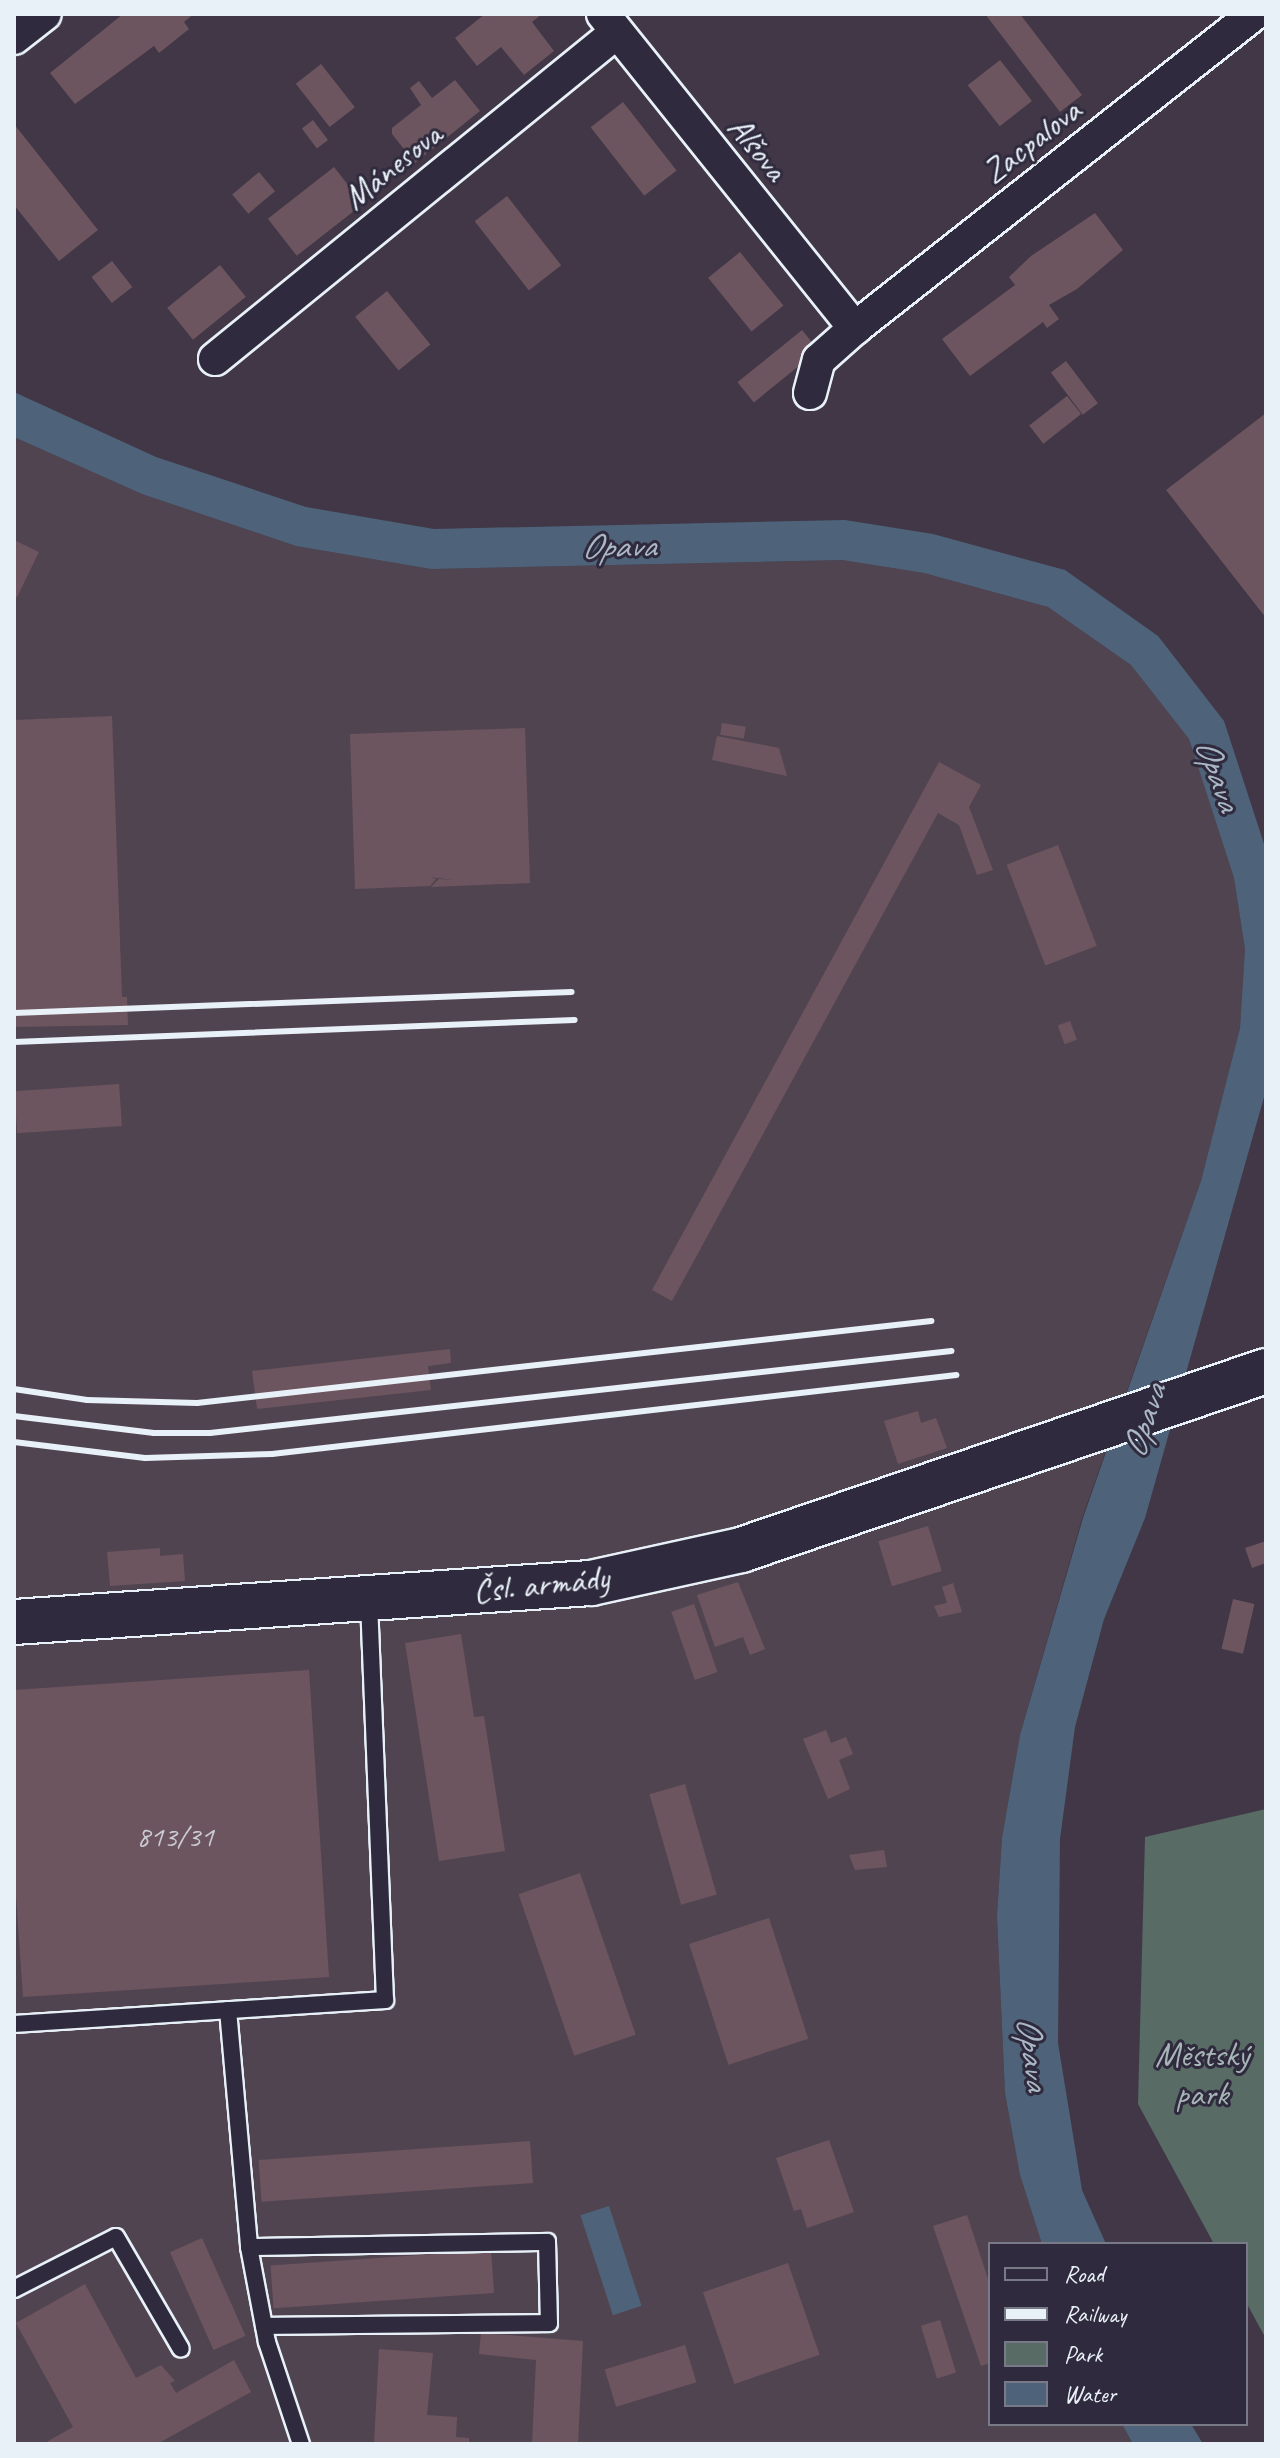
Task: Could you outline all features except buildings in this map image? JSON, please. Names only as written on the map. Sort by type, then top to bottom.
[{"type":"main road","name":"Čsl. armády","points":[[14,1622],[591,1583],[741,1550],[1265,1371]]},
{"type":"street","points":[[14,38],[45,14]]},
{"type":"street","name":"Zacpalova","points":[[810,393],[819,360],[855,328],[1254,14]]},
{"type":"street","name":"Alšova","points":[[610,23],[855,328]]},
{"type":"street","name":"Mánesova","points":[[215,359],[610,23]]},
{"type":"lane","points":[[14,2024],[385,2000],[368,1598]]},
{"type":"lane","points":[[228,2010],[249,2247],[264,2326],[301,2444]]},
{"type":"lane","points":[[14,2289],[116,2237],[181,2349]]},
{"type":"lane","points":[[249,2247],[547,2242],[549,2323],[264,2326]]},
{"type":"shaded area","points":[[14,437],[142,494],[296,546],[431,569],[842,560],[924,573],[1048,607],[1131,665],[1189,739],[1234,878],[1245,949],[1240,1028],[1201,1181],[1082,1518],[1020,1735],[1002,1838],[997,1916],[1005,2093],[1020,2175],[1041,2242],[988,2242],[988,2426],[1123,2426],[1133,2444],[14,2444]]},
{"type":"green space","name":"Městský park","points":[[1266,1809],[1266,2339],[1248,2306],[1248,2242],[1213,2242],[1138,2104],[1145,1837]]},
{"type":"water","name":"Opava","points":[[14,392],[156,457],[306,507],[434,529],[845,520],[933,534],[1065,570],[1158,636],[1224,721],[1266,850],[1266,1090],[1145,1518],[1104,1619],[1075,1727],[1060,1839],[1058,2043],[1082,2190],[1105,2242],[1041,2242],[1020,2175],[1005,2093],[997,1916],[1002,1838],[1020,1735],[1083,1518],[1201,1181],[1240,1028],[1245,949],[1234,878],[1189,739],[1131,665],[1048,607],[924,573],[842,560],[431,569],[296,546],[142,494],[14,437]]},
{"type":"water","points":[[609,2206],[641,2306],[613,2315],[580,2215]]},
{"type":"water","points":[[1123,2426],[1192,2426],[1203,2444],[1133,2444]]},
{"type":"railway","points":[[14,1013],[572,992]]},
{"type":"railway","points":[[14,1042],[575,1020]]},
{"type":"railway","points":[[14,1389],[87,1400],[197,1403],[931,1321]]},
{"type":"railway","points":[[14,1416],[154,1433],[210,1433],[951,1351]]},
{"type":"railway","points":[[14,1442],[145,1458],[272,1454],[956,1375]]}]
